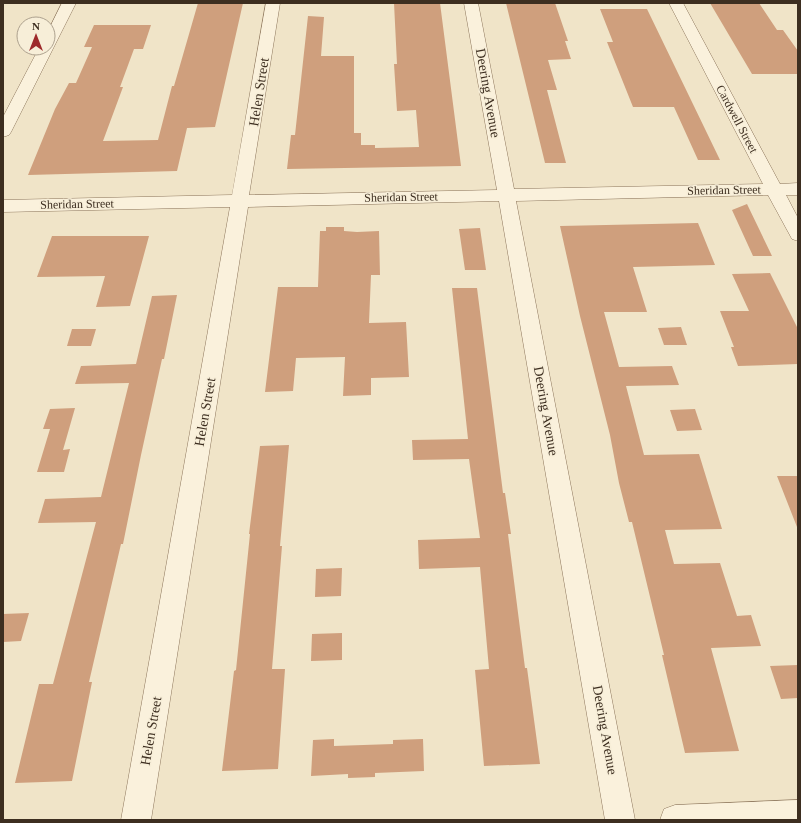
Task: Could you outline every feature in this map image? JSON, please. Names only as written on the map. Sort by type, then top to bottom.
[{"type":"street","points":[[56,28],[69,3]]},
{"type":"street","name":"Helen Street","points":[[136,820],[273,3]]},
{"type":"street","name":"Deering Avenue","points":[[472,3],[615,784],[620,820]]},
{"type":"street","name":"Cardwell Street","points":[[676,3],[798,235]]},
{"type":"street","points":[[3,132],[42,56]]},
{"type":"street","name":"Sheridan Street","points":[[3,206],[798,189]]},
{"type":"street","points":[[675,820],[798,815]]},
{"type":"building","points":[[198,3],[243,3],[215,127],[187,128],[177,171],[28,175],[55,109],[69,83],[76,83],[92,47],[84,47],[94,25],[151,25],[143,49],[134,49],[120,87],[123,87],[103,141],[158,140],[172,86],[174,86]]},
{"type":"building","points":[[394,3],[440,3],[461,166],[287,169],[291,135],[295,135],[308,16],[324,17],[321,56],[354,56],[354,133],[361,133],[361,145],[375,145],[375,148],[419,147],[416,110],[397,111],[394,64],[397,64]]},
{"type":"building","points":[[506,3],[555,3],[568,41],[565,41],[571,59],[548,60],[557,90],[547,90],[566,163],[545,163]]},
{"type":"building","points":[[710,3],[759,3],[777,30],[783,30],[798,51],[798,74],[752,74]]},
{"type":"building","points":[[600,9],[647,9],[720,160],[698,160],[674,107],[633,107],[607,42],[613,42]]},
{"type":"building","points":[[747,204],[772,256],[753,256],[732,210]]},
{"type":"building","points":[[698,223],[715,265],[633,267],[647,312],[604,312],[619,367],[672,366],[679,385],[626,386],[644,455],[699,454],[722,529],[665,530],[674,564],[720,563],[737,616],[751,615],[761,646],[711,648],[739,751],[685,753],[662,655],[664,655],[632,522],[629,522],[619,483],[610,435],[580,316],[560,226]]},
{"type":"building","points":[[326,227],[344,227],[344,231],[357,232],[379,231],[380,275],[371,275],[369,323],[406,322],[409,377],[371,378],[371,395],[343,396],[345,357],[296,358],[293,391],[265,392],[278,287],[318,287],[320,231],[326,231]]},
{"type":"building","points":[[480,228],[486,270],[465,270],[459,229]]},
{"type":"building","points":[[52,236],[149,236],[130,306],[96,307],[105,276],[37,277]]},
{"type":"building","points":[[770,273],[798,329],[798,364],[738,366],[731,347],[734,347],[720,311],[749,311],[732,274]]},
{"type":"building","points":[[452,288],[477,288],[503,493],[505,493],[511,534],[508,534],[525,668],[527,668],[540,764],[484,766],[475,670],[489,669],[480,567],[419,569],[418,540],[480,538],[469,459],[413,460],[412,440],[468,439]]},
{"type":"building","points":[[177,295],[164,359],[162,359],[141,455],[123,544],[121,544],[89,682],[92,682],[72,781],[15,783],[39,684],[53,684],[96,522],[38,523],[45,499],[101,497],[129,383],[75,384],[81,366],[136,364],[152,296]]},
{"type":"building","points":[[681,327],[687,345],[664,345],[658,328]]},
{"type":"building","points":[[72,329],[96,329],[91,346],[67,346]]},
{"type":"building","points":[[75,408],[63,450],[70,449],[64,472],[37,472],[50,429],[43,429],[50,409]]},
{"type":"building","points":[[695,409],[702,430],[677,431],[670,410]]},
{"type":"building","points":[[289,445],[280,546],[282,546],[272,669],[285,669],[278,769],[222,771],[234,671],[236,670],[249,534],[260,446]]},
{"type":"building","points":[[777,476],[798,476],[798,527],[797,527]]},
{"type":"building","points":[[342,568],[341,596],[315,597],[316,569]]},
{"type":"building","points":[[29,613],[21,641],[3,642],[3,614]]},
{"type":"building","points":[[342,633],[342,660],[311,661],[312,634]]},
{"type":"building","points":[[798,665],[798,698],[781,699],[770,666]]},
{"type":"building","points":[[334,739],[334,746],[393,744],[393,740],[423,739],[424,771],[375,773],[375,777],[348,778],[348,774],[311,776],[313,740]]}]
